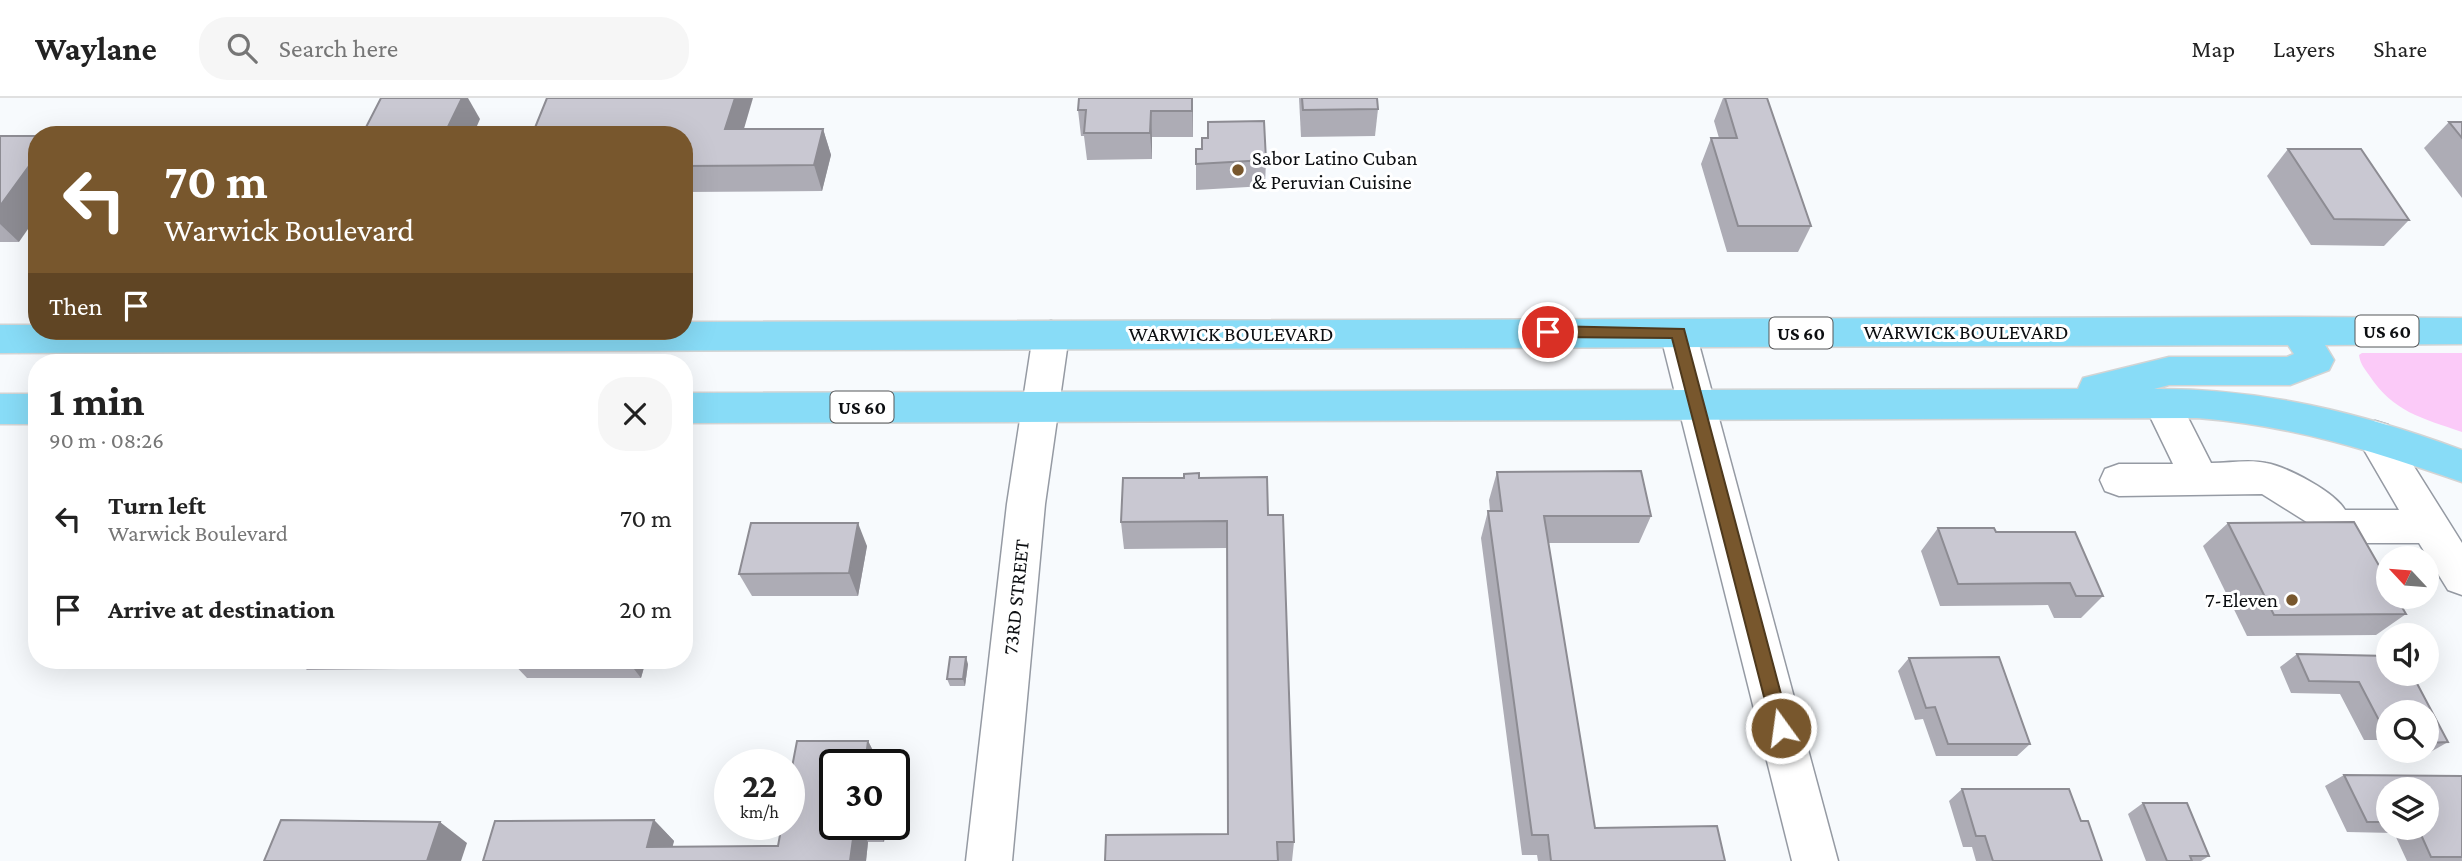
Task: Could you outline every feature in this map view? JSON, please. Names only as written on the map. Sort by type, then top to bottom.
[{"type":"main road","points":[[2001,404],[2115,385],[2169,372],[2290,371],[2316,360],[2298,330]]},
{"type":"main road","name":"WARWICK BOULEVARD","points":[[693,337],[2462,331]]},
{"type":"main road","name":"WARWICK BOULEVARD","points":[[0,340],[28,340]]},
{"type":"main road","name":"US 60","points":[[693,408],[2237,405],[2298,416],[2375,436],[2462,466]]},
{"type":"main road","points":[[0,409],[28,409]]},
{"type":"street","points":[[1678,333],[1815,861]]},
{"type":"street","name":"73RD STREET","points":[[989,861],[1026,504],[1051,335]]},
{"type":"street","points":[[2163,404],[2200,479]]},
{"type":"street","points":[[2375,436],[2462,578]]},
{"type":"street","points":[[2119,480],[2265,478],[2284,486],[2327,514],[2374,597]]},
{"type":"street","points":[[2334,527],[2430,526]]},
{"type":"shaded area","points":[[2462,353],[2462,432],[2398,406],[2378,387],[2362,365],[2359,355]]},
{"type":"building","points":[[381,98],[462,98],[448,126],[367,126]]},
{"type":"building","points":[[547,98],[735,98],[725,129],[823,129],[814,165],[693,166],[693,126],[536,126]]},
{"type":"building","points":[[1079,98],[1192,98],[1192,111],[1151,111],[1150,133],[1084,133],[1086,110],[1078,110]]},
{"type":"building","points":[[1302,98],[1377,98],[1378,109],[1303,110]]},
{"type":"building","points":[[1725,98],[1767,98],[1811,226],[1738,226],[1711,138],[1737,138]]},
{"type":"building","points":[[1264,121],[1266,160],[1196,164],[1196,149],[1202,149],[1202,138],[1208,138],[1208,122]]},
{"type":"building","points":[[2449,122],[2462,122],[2462,138]]},
{"type":"building","points":[[0,136],[28,136],[28,167],[0,206]]},
{"type":"building","points":[[2288,149],[2361,149],[2409,220],[2334,219]]},
{"type":"building","points":[[1641,471],[1651,516],[1544,516],[1595,828],[1717,826],[1725,861],[1551,861],[1548,835],[1532,835],[1488,511],[1502,511],[1497,472]]},
{"type":"building","points":[[1199,473],[1199,478],[1267,477],[1268,515],[1283,515],[1294,842],[1277,842],[1278,861],[1105,861],[1106,835],[1228,834],[1227,521],[1121,522],[1123,478],[1184,478],[1184,474]]},
{"type":"building","points":[[2354,522],[2376,560],[2376,609],[2403,609],[2406,614],[2274,615],[2228,523]]},
{"type":"building","points":[[751,523],[858,523],[849,573],[739,574]]},
{"type":"building","points":[[1938,528],[1994,528],[1996,532],[2075,532],[2103,596],[2076,596],[2070,583],[1958,584]]},
{"type":"building","points":[[2297,654],[2376,656],[2376,686],[2418,686],[2426,700],[2376,700],[2376,715],[2359,682],[2309,681]]},
{"type":"building","points":[[950,657],[966,657],[963,679],[947,679]]},
{"type":"building","points":[[1999,657],[2030,744],[1948,744],[1935,707],[1926,708],[1909,658]]},
{"type":"building","points":[[2439,725],[2448,742],[2439,742]]},
{"type":"building","points":[[797,741],[868,741],[867,749],[819,749],[819,840],[853,840],[850,861],[483,861],[495,821],[654,820],[647,847],[778,846],[779,840],[805,840],[805,749],[795,749]]},
{"type":"building","points":[[2344,775],[2462,776],[2462,857],[2431,857],[2423,840],[2439,840],[2439,777],[2376,777],[2376,822],[2367,822]]},
{"type":"building","points":[[1962,789],[2069,789],[2081,821],[2088,821],[2102,861],[1993,861],[1985,836],[1976,836]]},
{"type":"building","points":[[2143,803],[2187,803],[2209,856],[2190,856],[2192,861],[2167,861]]},
{"type":"building","points":[[281,820],[440,822],[427,861],[264,861]]},
{"type":"place","name":"Sabor Latino Cuban & Peruvian Cuisine","points":[[1238,170]]},
{"type":"place","name":"7-Eleven","points":[[2292,600]]},
{"type":"route","points":[[1548,332],[1678,333],[1781,728]]}]
